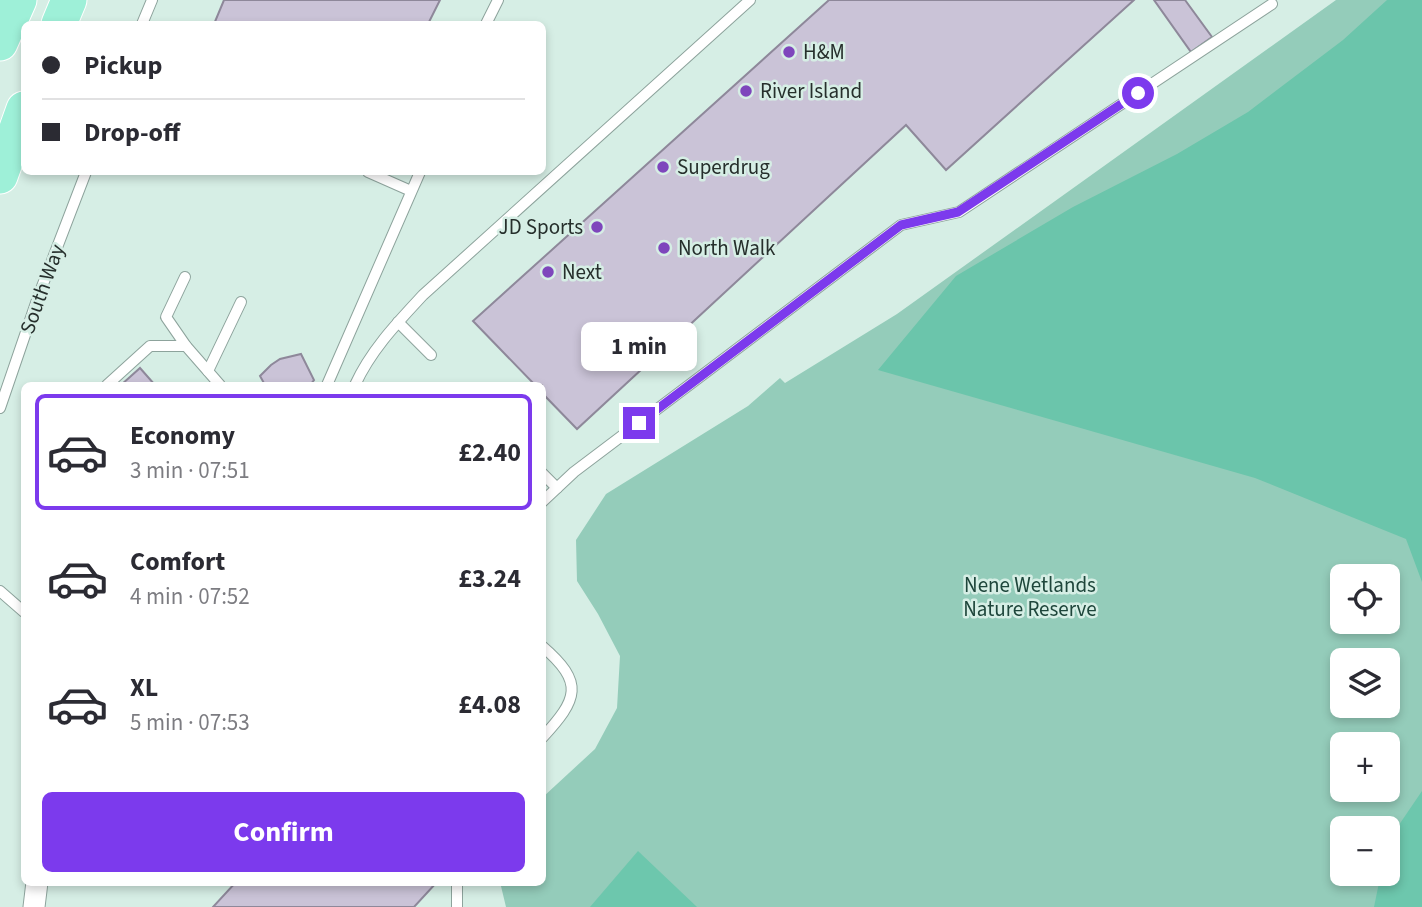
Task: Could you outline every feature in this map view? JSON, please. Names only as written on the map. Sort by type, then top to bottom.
[{"type":"highway","points":[[0,43],[19,0]]},
{"type":"highway","points":[[60,21],[69,0]]},
{"type":"highway","points":[[0,176],[21,117]]},
{"type":"street","points":[[34,907],[37,886]]},
{"type":"lane","points":[[143,21],[152,0]]},
{"type":"lane","points":[[488,21],[498,0]]},
{"type":"lane","points":[[356,382],[378,346],[423,295],[750,0]]},
{"type":"lane","points":[[546,498],[573,472],[901,225],[958,212],[1272,4]]},
{"type":"lane","name":"South Way","points":[[0,408],[38,297],[85,175]]},
{"type":"lane","points":[[375,175],[411,191]]},
{"type":"lane","points":[[328,382],[419,175]]},
{"type":"lane","points":[[185,277],[166,317],[186,346],[217,382]]},
{"type":"lane","points":[[208,371],[241,302]]},
{"type":"lane","points":[[398,322],[431,355]]},
{"type":"lane","points":[[110,382],[150,346],[186,346]]},
{"type":"lane","points":[[546,477],[557,488]]},
{"type":"lane","points":[[0,592],[21,610]]},
{"type":"lane","points":[[546,649],[559,660],[569,674],[573,686],[568,708],[546,733]]},
{"type":"lane","points":[[457,886],[457,907]]},
{"type":"green space","name":"Nene Wetlands Nature Reserve","points":[[1336,0],[1422,0],[1422,907],[506,907],[501,886],[546,886],[546,794],[595,749],[617,708],[620,656],[577,581],[576,540],[606,494],[748,406],[780,378],[785,383],[897,314]]},
{"type":"shaded area","points":[[1387,0],[1422,0],[1422,582],[1406,539],[1255,478],[878,370],[956,276],[1073,207],[1177,154],[1248,112],[1343,40]]},
{"type":"shaded area","points":[[1422,791],[1422,907],[1374,907],[1378,886],[1400,886],[1400,823]]},
{"type":"shaded area","points":[[638,851],[697,907],[590,907]]},
{"type":"building","points":[[224,0],[440,0],[430,21],[215,21]]},
{"type":"building","name":"North Walk","points":[[829,0],[1134,0],[946,170],[906,125],[577,429],[546,397],[546,382],[532,382],[473,321]]},
{"type":"building","points":[[1154,0],[1185,0],[1212,37],[1191,52]]},
{"type":"building","points":[[301,354],[314,380],[263,382],[260,376],[280,359]]},
{"type":"building","points":[[140,368],[152,382],[124,382]]},
{"type":"building","points":[[232,886],[433,886],[414,907],[213,907]]},
{"type":"place","name":"H&M","points":[[789,52]]},
{"type":"place","name":"River Island","points":[[746,91]]},
{"type":"place","name":"Superdrug","points":[[663,167]]},
{"type":"place","name":"JD Sports","points":[[597,227]]},
{"type":"place","name":"North Walk","points":[[664,248]]},
{"type":"place","name":"Next","points":[[548,272]]},
{"type":"route","points":[[639,423],[901,225],[958,212],[1138,93]]}]
